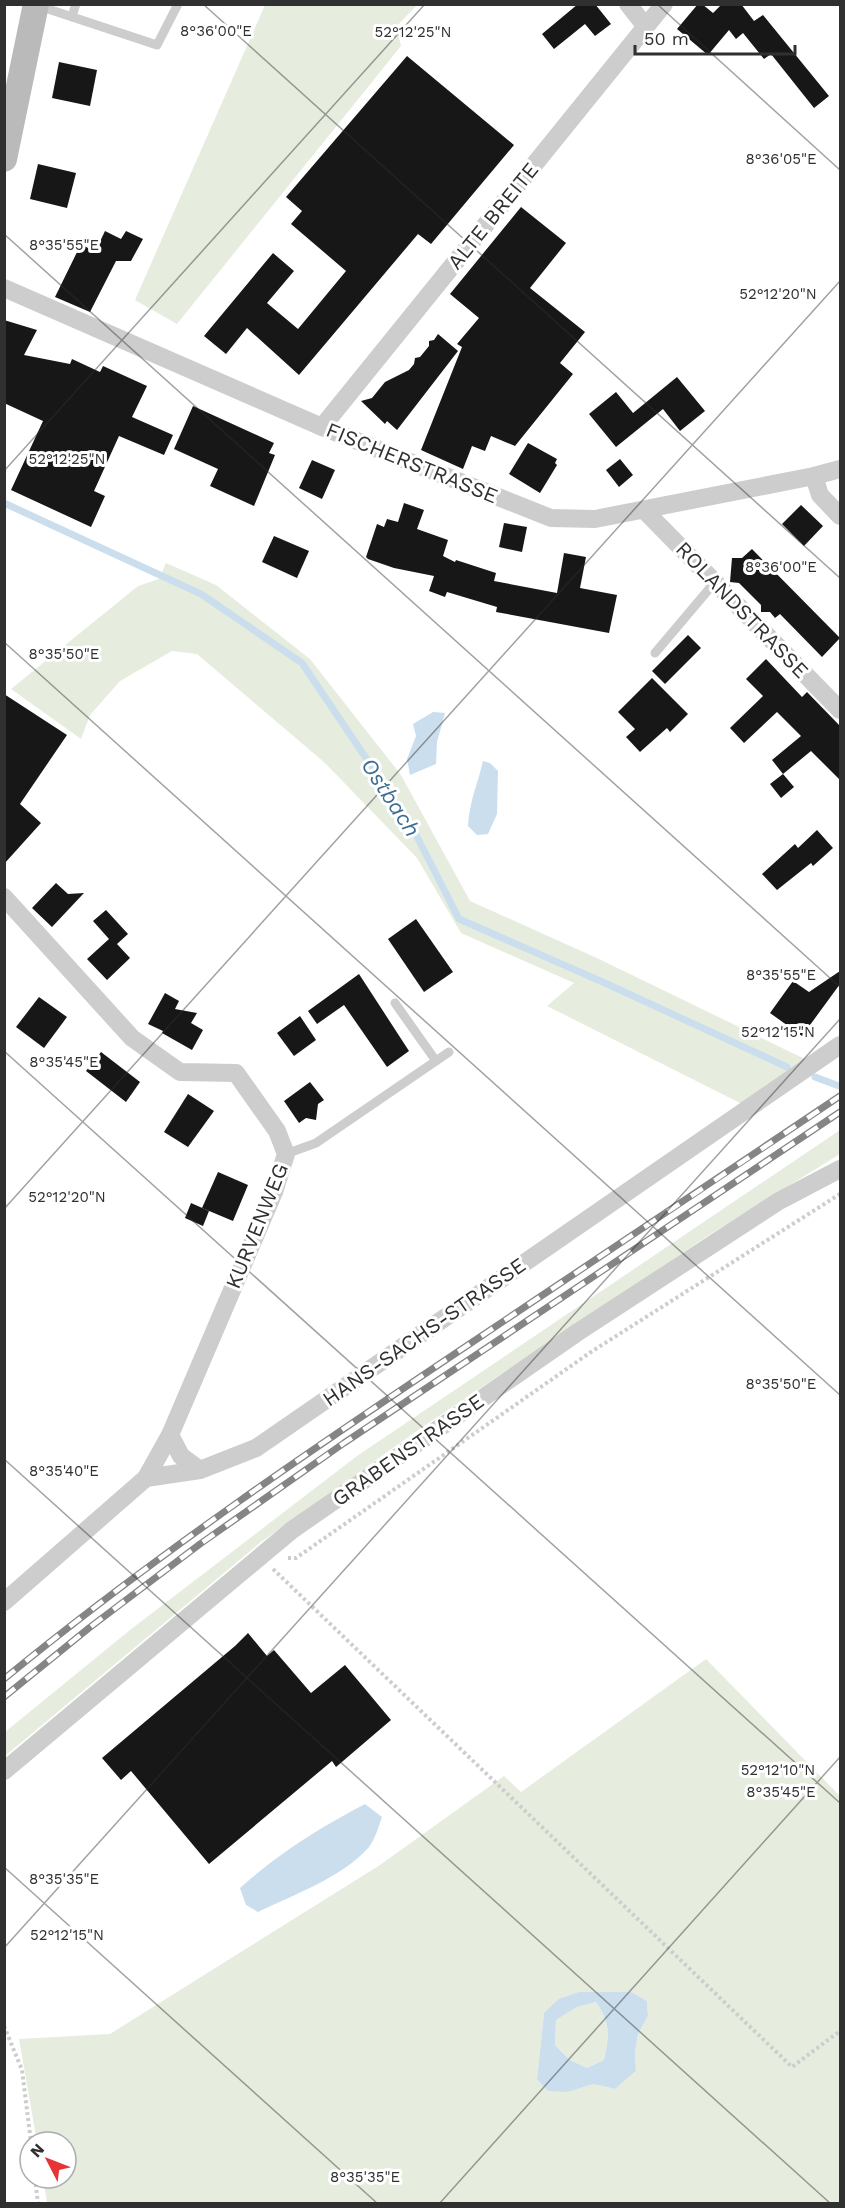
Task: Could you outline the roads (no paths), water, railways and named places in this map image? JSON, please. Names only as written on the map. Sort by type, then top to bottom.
[{"type":"main road","points":[[4,159],[36,5]]},
{"type":"street","points":[[628,4],[646,27]]},
{"type":"street","name":"ALTE BREITE","points":[[322,427],[664,4]]},
{"type":"street","name":"FISCHERSTRASSE","points":[[4,288],[322,427],[551,518],[595,519],[840,469]]},
{"type":"street","points":[[814,476],[820,495],[840,516]]},
{"type":"street","name":"ROLANDSTRASSE","points":[[644,510],[840,710]]},
{"type":"street","name":"KURVENWEG","points":[[4,897],[132,1038],[180,1072],[236,1073],[277,1131],[286,1154],[274,1192],[170,1435],[146,1478]]},
{"type":"street","name":"HANS-SACHS-STRASSE","points":[[146,1478],[200,1470],[256,1448],[840,1045]]},
{"type":"street","name":"GRABENSTRASSE","points":[[4,1771],[292,1530],[578,1332],[779,1201],[840,1169]]},
{"type":"street","points":[[170,1435],[182,1456],[200,1470]]},
{"type":"street","points":[[4,1602],[146,1478]]},
{"type":"lane","points":[[72,16],[76,4]]},
{"type":"lane","points":[[36,5],[157,45],[178,4]]},
{"type":"lane","points":[[655,653],[715,582]]},
{"type":"lane","points":[[395,1003],[436,1061]]},
{"type":"lane","points":[[286,1154],[316,1143],[449,1052]]},
{"type":"water","points":[[433,712],[445,713],[437,742],[436,764],[410,775],[407,759],[416,736],[413,724]]},
{"type":"water","points":[[483,761],[490,763],[498,771],[497,814],[488,834],[477,835],[468,826]]},
{"type":"water","points":[[365,1804],[382,1817],[371,1844],[358,1858],[332,1876],[258,1912],[246,1905],[240,1888],[254,1876],[300,1842]]},
{"type":"water","points":[[579,1992],[631,1992],[647,2001],[648,2016],[638,2034],[635,2052],[636,2071],[615,2089],[593,2084],[567,2092],[548,2091],[537,2079],[544,2013],[559,1999]],"holes":[[[596,2002],[607,2030],[604,2060],[587,2068],[570,2060],[555,2045],[556,2020],[577,2007]]]},
{"type":"waterway","name":"Ostbach","points":[[4,503],[201,594],[302,663],[411,825],[459,919],[787,1067]]},
{"type":"waterway","name":"Ostbach","points":[[815,1077],[839,1086]]},
{"type":"railway","points":[[4,1679],[118,1589],[295,1463],[840,1096]]},
{"type":"railway","points":[[4,1697],[89,1628],[200,1544],[344,1443],[840,1112]]}]
